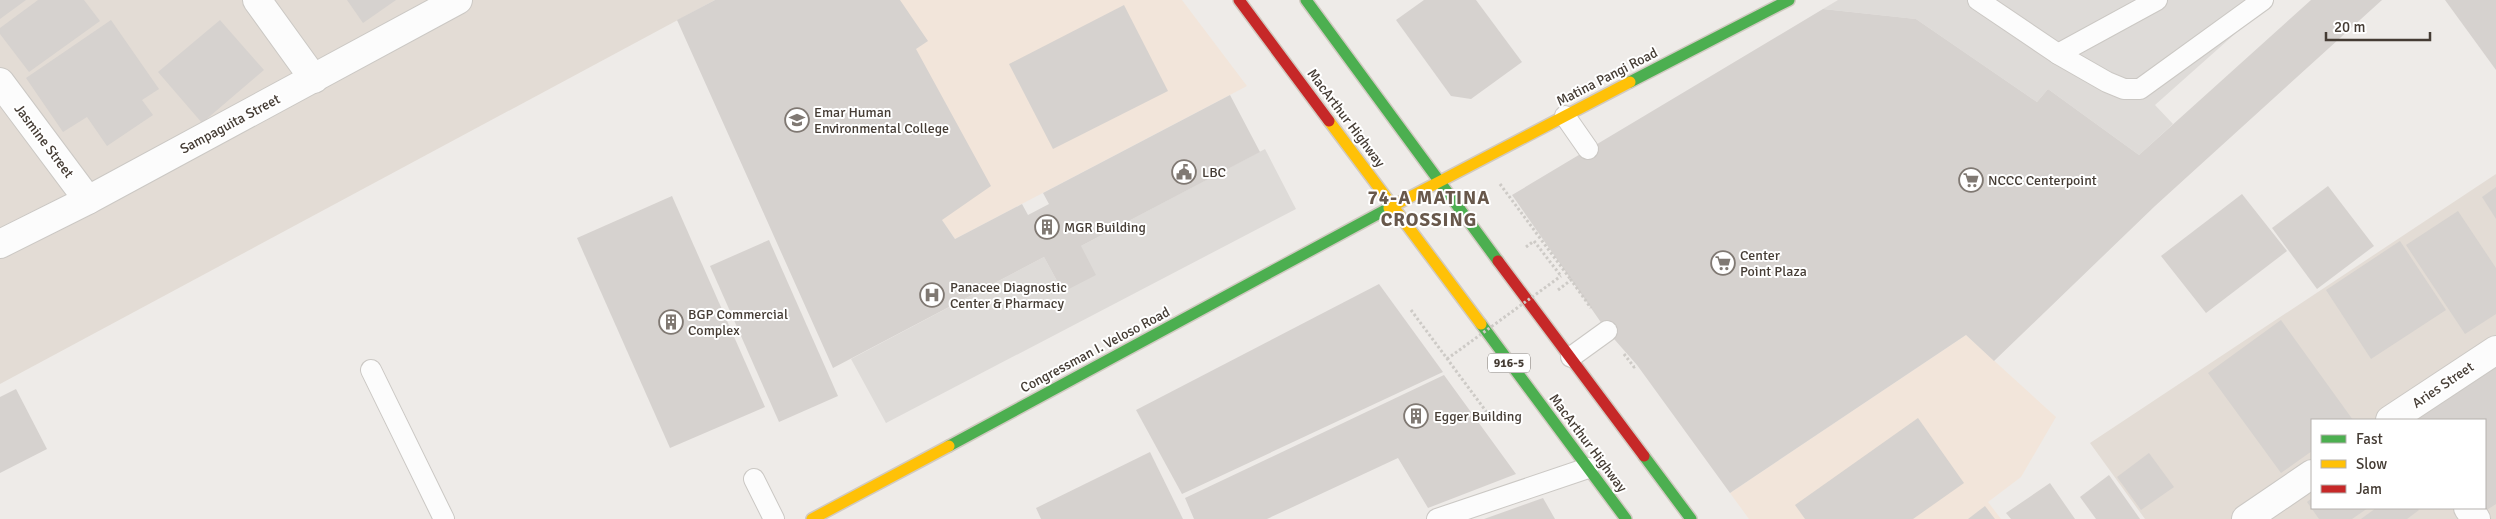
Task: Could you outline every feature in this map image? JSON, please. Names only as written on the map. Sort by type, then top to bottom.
[{"type":"main road","name":"MacArthur Highway","points":[[1239,0],[1626,519]]},
{"type":"main road","points":[[1306,0],[1438,182],[1692,519]]},
{"type":"main road","name":"Matina Pangi Road","points":[[1438,182],[1789,0]]},
{"type":"main road","name":"Congressman I. Veloso Road","points":[[812,519],[1438,182]]},
{"type":"street","points":[[257,0],[314,79]]},
{"type":"street","name":"Sampaguita Street","points":[[0,244],[88,200],[458,0]]},
{"type":"street","name":"Jasmine Street","points":[[0,82],[88,200]]},
{"type":"street","name":"Aries Street","points":[[2397,418],[2496,350]]},
{"type":"street","points":[[2246,519],[2311,475]]},
{"type":"lane","points":[[1978,0],[2058,54],[2106,82],[2124,89],[2140,89],[2263,0]]},
{"type":"lane","points":[[2058,54],[2157,0]]},
{"type":"lane","points":[[1565,116],[1588,149]]},
{"type":"lane","points":[[1571,357],[1607,331]]},
{"type":"lane","points":[[370,370],[444,519]]},
{"type":"lane","points":[[1437,519],[1588,468]]},
{"type":"lane","points":[[754,479],[774,519]]},
{"type":"path","points":[[1481,159],[1571,280]]},
{"type":"path","points":[[1447,359],[1561,276],[1534,240],[1526,246],[1531,253]]},
{"type":"path","points":[[1411,310],[1491,418]]},
{"type":"shaded area","points":[[0,0],[715,0],[0,384]]},
{"type":"shaded area","points":[[789,0],[1182,0],[1247,86],[955,239]]},
{"type":"shaded area","points":[[1838,0],[2273,0],[2155,105],[2173,124],[2139,155],[2048,89],[2037,102],[1916,19],[1823,9]]},
{"type":"shaded area","points":[[1265,149],[1296,209],[886,423],[851,359],[1044,257],[1063,292],[1081,246]]},
{"type":"shaded area","points":[[2496,174],[2496,519],[2145,519],[2090,443]]},
{"type":"shaded area","points":[[1966,335],[2056,417],[2021,477],[1988,502],[2001,519],[1749,519],[1730,493]]},
{"type":"building","points":[[0,0],[26,0],[0,19]]},
{"type":"building","points":[[38,0],[84,0],[100,21],[29,72],[0,34],[0,28]]},
{"type":"building","points":[[347,0],[396,0],[363,23]]},
{"type":"building","points":[[715,0],[900,0],[928,41],[916,49],[991,186],[942,220],[955,239],[1022,204],[1028,215],[1049,204],[1043,193],[1230,95],[1260,152],[1081,246],[1096,275],[1063,292],[1044,257],[833,368],[677,20]]},
{"type":"building","points":[[1424,0],[1476,0],[1522,62],[1471,99],[1451,96],[1396,20]]},
{"type":"building","points":[[2311,0],[2382,0],[2155,206],[1994,361],[1966,335],[1730,493],[1637,365],[1607,331],[1512,195],[1823,9],[1916,19],[2037,102],[2048,89],[2139,155]]},
{"type":"building","points":[[2445,0],[2496,0],[2496,70]]},
{"type":"building","points":[[1124,5],[1168,91],[1053,149],[1009,64]]},
{"type":"building","points":[[111,20],[159,89],[142,100],[153,115],[107,146],[87,117],[63,132],[26,78]]},
{"type":"building","points":[[220,20],[264,70],[202,123],[158,72]]},
{"type":"building","points":[[2328,186],[2374,246],[2317,289],[2272,228]]},
{"type":"building","points":[[2496,187],[2496,219],[2482,197]]},
{"type":"building","points":[[2242,194],[2287,251],[2206,313],[2161,256]]},
{"type":"building","name":"BGP Commercial Complex","points":[[672,196],[765,407],[670,448],[577,238]]},
{"type":"building","points":[[2458,211],[2496,268],[2496,314],[2465,334],[2406,245]]},
{"type":"building","points":[[769,240],[838,396],[779,422],[710,266]]},
{"type":"building","points":[[2400,241],[2446,310],[2371,359],[2326,290]]},
{"type":"building","points":[[1379,284],[1443,372],[1182,494],[1136,410]]},
{"type":"building","points":[[2281,320],[2352,419],[2311,419],[2311,452],[2281,473],[2208,373]]},
{"type":"building","points":[[2496,364],[2496,504],[2482,513],[2486,509],[2486,419],[2419,419],[2417,416]]},
{"type":"building","name":"Egger Building","points":[[1444,375],[1516,474],[1428,508],[1398,458],[1267,519],[1194,519],[1185,498]]},
{"type":"building","points":[[16,389],[47,449],[0,473],[0,397]]},
{"type":"building","points":[[1918,418],[1964,483],[1913,519],[1805,519],[1795,505]]},
{"type":"building","points":[[1150,452],[1183,519],[1041,519],[1036,508]]},
{"type":"building","points":[[2149,453],[2174,487],[2141,510],[2117,477]]},
{"type":"building","points":[[2109,475],[2140,519],[2096,519],[2080,497]]},
{"type":"building","points":[[2050,483],[2075,519],[2011,519],[2006,513]]},
{"type":"building","points":[[1543,498],[1555,519],[1484,519]]},
{"type":"building","points":[[2311,499],[2311,508],[2307,502]]},
{"type":"building","points":[[1985,506],[1995,519],[1968,519]]},
{"type":"building","points":[[2312,509],[2367,509],[2352,519],[2319,519]]},
{"type":"building","points":[[2375,509],[2419,510],[2407,519],[2361,519]]},
{"type":"traffic: fast","points":[[1306,0],[1498,261]]},
{"type":"traffic: fast","points":[[1630,82],[1789,0]]},
{"type":"traffic: fast","points":[[949,446],[1389,208]]},
{"type":"traffic: fast","points":[[1481,324],[1626,519]]},
{"type":"traffic: fast","points":[[1644,456],[1691,519]]},
{"type":"traffic: slow","points":[[1389,208],[1630,82]]},
{"type":"traffic: slow","points":[[1329,121],[1481,324]]},
{"type":"traffic: slow","points":[[812,519],[949,446]]},
{"type":"traffic: jam","points":[[1239,0],[1329,121]]},
{"type":"traffic: jam","points":[[1498,261],[1644,456]]},
{"type":"place","name":"Emar Human Environmental College","points":[[797,120]]},
{"type":"place","name":"LBC","points":[[1184,172]]},
{"type":"place","name":"NCCC Centerpoint","points":[[1971,180]]},
{"type":"place","name":"MGR Building","points":[[1047,227]]},
{"type":"place","name":"Center Point Plaza","points":[[1723,263]]},
{"type":"place","name":"Panacee Diagnostic Center & Pharmacy","points":[[932,295]]},
{"type":"place","name":"BGP Commercial Complex","points":[[671,322]]},
{"type":"place","name":"Egger Building","points":[[1416,416]]},
{"type":"district","name":"74-A MATINA CROSSING","points":[[1429,209]]}]
